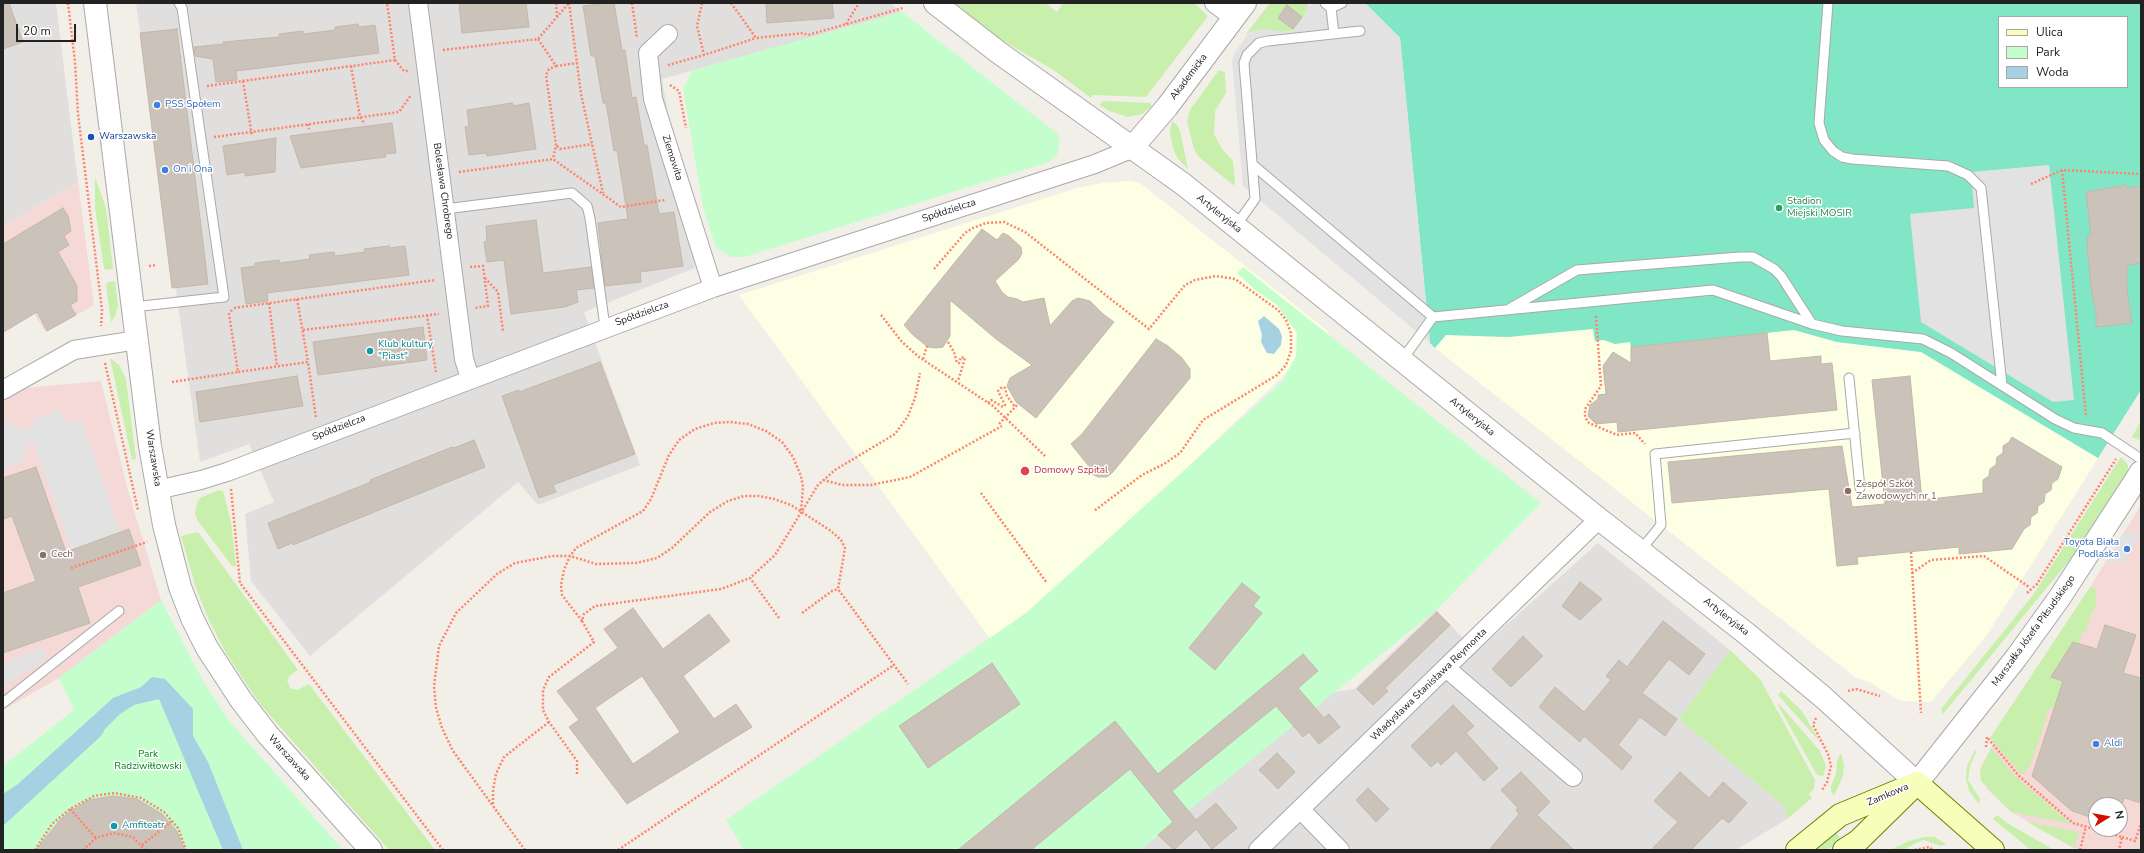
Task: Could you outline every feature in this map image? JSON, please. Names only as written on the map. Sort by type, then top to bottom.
[{"type":"main road","name":"Zamkowa","points":[[1797,850],[1840,815],[1917,783]]},
{"type":"main road","name":"Zamkowa","points":[[1844,850],[1858,842],[1917,783]]},
{"type":"main road","name":"Artyleryjska","points":[[1917,783],[1993,850]]},
{"type":"street","name":"Warszawska","points":[[97,3],[137,340],[157,490],[180,586],[192,618],[222,672],[268,735],[371,850]]},
{"type":"street","name":"Bolesława Chrobrego","points":[[418,3],[464,359],[470,378]]},
{"type":"street","name":"Artyleryjska","points":[[935,3],[998,52],[1183,184],[1599,519],[1747,634],[1824,698],[1917,783]]},
{"type":"street","points":[[1214,3],[1239,10]]},
{"type":"street","name":"Akademicka","points":[[1131,148],[1159,117],[1239,10]]},
{"type":"street","name":"Ziemowita","points":[[668,34],[648,53],[653,98],[713,288]]},
{"type":"street","name":"Spółdzielcza","points":[[157,490],[201,480],[227,472],[470,378],[713,288],[1095,164],[1131,148]]},
{"type":"street","points":[[5,385],[74,350],[137,340]]},
{"type":"street","name":"Marszałka Józefa Piłsudskiego","points":[[1917,783],[2016,658],[2060,597],[2141,472]]},
{"type":"street","name":"Władysława Stanisława Reymonta","points":[[1258,850],[1301,810],[1599,519]]},
{"type":"street","points":[[1446,668],[1573,777]]},
{"type":"street","points":[[1301,810],[1340,850]]},
{"type":"lane","points":[[133,307],[224,297],[182,8],[179,3]]},
{"type":"lane","points":[[1334,34],[1328,5],[1342,3]]},
{"type":"lane","points":[[1828,3],[1819,123],[1824,140],[1833,151],[1842,157],[1852,159],[1948,166],[1968,175],[1981,188],[2002,386]]},
{"type":"lane","points":[[1235,226],[1255,199],[1244,63],[1247,56],[1259,43],[1268,41],[1360,31]]},
{"type":"lane","points":[[1252,165],[1433,317],[1713,290],[1812,324],[1842,331],[1923,339],[1951,353],[2055,419],[2074,428],[2102,433],[2141,459]]},
{"type":"lane","points":[[445,209],[572,193],[587,206],[590,218],[605,327]]},
{"type":"lane","points":[[1506,310],[1577,270],[1753,257],[1774,269],[1812,324]]},
{"type":"lane","points":[[1402,360],[1433,317]]},
{"type":"lane","points":[[1849,378],[1860,488]]},
{"type":"lane","points":[[1640,551],[1661,525],[1656,454],[1855,433]]},
{"type":"lane","points":[[3,703],[119,611]]},
{"type":"path","points":[[68,3],[75,62],[78,114],[102,310],[100,333]]},
{"type":"path","points":[[203,87],[395,60],[387,3]]},
{"type":"path","points":[[556,3],[557,17]]},
{"type":"path","points":[[435,51],[538,39],[569,3]]},
{"type":"path","points":[[569,3],[581,94],[603,194]]},
{"type":"path","points":[[702,3],[697,26],[704,55]]},
{"type":"path","points":[[731,3],[756,38]]},
{"type":"path","points":[[846,24],[859,3]]},
{"type":"path","points":[[664,68],[670,64],[704,55],[756,38],[803,33],[808,35],[903,8]]},
{"type":"path","points":[[538,39],[556,66]]},
{"type":"path","points":[[553,159],[556,145],[546,75],[550,69],[556,66],[577,63]]},
{"type":"path","points":[[351,66],[360,117],[364,124]]},
{"type":"path","points":[[404,71],[409,76]]},
{"type":"path","points":[[243,81],[252,136]]},
{"type":"path","points":[[665,82],[679,91],[686,128]]},
{"type":"path","points":[[209,137],[399,112],[411,94],[411,88]]},
{"type":"path","points":[[308,124],[309,129]]},
{"type":"path","points":[[556,145],[560,149],[592,144]]},
{"type":"path","points":[[2031,184],[2062,170],[2141,174]]},
{"type":"path","points":[[2062,170],[2087,430]]},
{"type":"path","points":[[934,268],[965,233],[986,223],[1004,222],[1025,232],[1149,329],[1185,285],[1195,280],[1216,276],[1235,279],[1278,310],[1286,320],[1291,333],[1291,351],[1286,365],[1277,375],[1203,420],[1180,453],[1164,464],[1142,475],[1094,511]]},
{"type":"path","points":[[238,372],[229,314],[233,308],[454,278]]},
{"type":"path","points":[[484,278],[498,292],[504,331]]},
{"type":"path","points":[[224,297],[231,301],[233,308]]},
{"type":"path","points":[[297,299],[308,362],[316,422]]},
{"type":"path","points":[[1595,302],[1601,386],[1588,403],[1585,409],[1585,417],[1589,423],[1617,435],[1634,433],[1656,454]]},
{"type":"path","points":[[269,303],[277,366]]},
{"type":"path","points":[[302,330],[458,312]]},
{"type":"path","points":[[427,315],[437,376]]},
{"type":"path","points":[[880,315],[902,342],[923,359],[958,381],[1006,417],[1045,456]]},
{"type":"path","points":[[948,342],[954,352],[957,363],[959,363],[961,356],[965,358],[958,381]]},
{"type":"path","points":[[923,359],[927,346]]},
{"type":"path","points":[[103,356],[139,514]]},
{"type":"path","points":[[172,382],[308,362]]},
{"type":"path","points":[[582,621],[584,614],[595,606],[720,590],[750,578],[775,555],[818,485],[823,480],[835,470],[894,434],[908,416],[915,398],[920,373]]},
{"type":"path","points":[[988,403],[991,400],[1004,407],[1005,405],[998,391],[1002,387],[1005,388],[1007,396],[1015,407]]},
{"type":"path","points":[[823,480],[842,486],[871,485],[910,477],[1001,425],[1018,404]]},
{"type":"path","points":[[577,774],[577,762],[549,722],[543,710],[543,690],[549,677],[594,642],[582,621],[562,595],[561,585],[564,570],[570,556],[576,548],[643,511],[651,499],[669,455],[679,440],[695,429],[714,423],[730,422],[748,424],[766,430],[782,442],[793,457],[801,476],[803,488],[801,512]]},
{"type":"path","points":[[2027,593],[2037,584],[2119,455]]},
{"type":"path","points":[[230,482],[240,583],[443,850]]},
{"type":"path","points":[[980,493],[1047,582]]},
{"type":"path","points":[[525,850],[466,770],[442,728],[436,708],[434,686],[439,646],[456,613],[497,574],[515,563],[536,558],[570,556],[596,564],[636,563],[657,558],[672,548],[710,512],[728,501],[744,496],[759,496],[774,499],[791,505],[831,531],[840,540],[845,548],[838,589],[908,684]]},
{"type":"path","points":[[72,568],[144,543]]},
{"type":"path","points":[[1910,552],[1921,713]]},
{"type":"path","points":[[1912,573],[1931,560],[1984,556],[2028,587]]},
{"type":"path","points":[[750,578],[779,618]]},
{"type":"path","points":[[802,613],[832,591],[838,589]]},
{"type":"path","points":[[618,850],[894,665]]},
{"type":"path","points":[[1822,790],[1827,782],[1831,766],[1828,754],[1813,725],[1824,698]]},
{"type":"path","points":[[493,805],[493,790],[496,774],[504,758],[549,722]]},
{"type":"path","points":[[1986,747],[1987,737],[2019,776],[2073,823],[2086,826],[2080,850]]},
{"type":"path","points":[[35,850],[52,824],[70,809],[94,796],[120,793],[148,801],[164,812],[178,828],[186,850]]},
{"type":"path","points":[[70,809],[96,838]]},
{"type":"path","points":[[142,845],[172,821]]},
{"type":"path","points":[[2119,850],[2122,837],[2135,841],[2141,824]]},
{"type":"path","points":[[83,850],[96,838],[110,833],[118,833],[133,838],[142,845],[145,850]]},
{"type":"path","points":[[1915,850],[1929,847],[1933,850]]},
{"type":"shaded area","points":[[3,3],[56,3],[78,182],[3,226]]},
{"type":"shaded area","points":[[136,3],[889,3],[902,12],[662,79],[695,268],[584,312],[640,465],[538,505],[518,482],[310,656],[251,581],[245,514],[274,502],[249,444],[200,462]]},
{"type":"shaded area","points":[[1314,3],[1365,3],[1400,38],[1430,343],[1243,186],[1232,61],[1235,52],[1248,34],[1257,30],[1266,29],[1288,32],[1293,31],[1305,15],[1308,6]]},
{"type":"shaded area","points":[[2049,165],[2074,400],[2053,402],[1921,322],[1910,214],[1974,208],[1971,172]]},
{"type":"shaded area","name":"Domowy Szpital","points":[[1129,181],[1140,183],[1329,332],[1038,610],[991,640],[739,295],[1077,188],[1103,183]]},
{"type":"shaded area","points":[[78,182],[94,305],[46,332],[34,314],[3,334],[3,226]]},
{"type":"shaded area","name":"Zespół Szkół Zawodowych nr 1","points":[[1593,329],[1604,340],[1615,344],[1630,342],[1631,347],[1794,330],[1837,342],[1921,352],[2098,458],[1987,635],[1931,702],[1901,701],[1869,682],[1855,677],[1435,348],[1446,335],[1508,337]]},
{"type":"shaded area","points":[[101,381],[127,487],[161,600],[59,678],[3,710],[3,400],[24,388]]},
{"type":"shaded area","points":[[59,410],[61,417],[69,424],[82,420],[120,531],[71,550],[34,443],[26,445],[23,461],[3,469],[3,423],[9,421],[21,430],[31,427],[36,418]]},
{"type":"shaded area","name":"Aldi","points":[[2141,505],[2141,850],[2080,850],[2074,848],[2011,812],[1987,789],[1981,767],[1996,739]]},
{"type":"shaded area","points":[[2123,534],[2140,534],[2124,561],[2105,563]]},
{"type":"shaded area","points":[[1598,543],[1730,650],[1679,719],[1785,807],[1787,819],[1736,850],[1140,850],[1333,692],[1354,689],[1436,610],[1476,652]]},
{"type":"shaded area","points":[[40,648],[47,658],[3,686],[3,663]]},
{"type":"green space","points":[[952,3],[1045,3],[1057,12],[1063,3],[1194,3],[1208,16],[1146,97],[1093,95],[1091,98],[1055,71],[995,36]]},
{"type":"green space","points":[[1270,3],[1308,3],[1308,6],[1305,15],[1293,31],[1282,32],[1266,29],[1257,30],[1246,34]]},
{"type":"green space","name":"Stadion Miejski MOSIR","points":[[1365,3],[2141,3],[2141,390],[2098,458],[1921,352],[1837,342],[1794,330],[1631,347],[1630,342],[1615,344],[1604,340],[1595,341],[1593,329],[1508,337],[1446,335],[1435,348],[1430,343],[1400,38]]},
{"type":"green space","points":[[902,12],[1059,135],[1057,155],[1049,162],[744,257],[731,257],[716,248],[703,207],[683,88],[693,70]]},
{"type":"green space","points":[[1219,70],[1225,72],[1226,93],[1215,111],[1214,134],[1222,149],[1233,161],[1235,184],[1233,185],[1198,156],[1194,149],[1187,122],[1190,110]]},
{"type":"green space","points":[[1103,101],[1150,103],[1152,106],[1142,114],[1128,117],[1109,111],[1100,105]]},
{"type":"green space","points":[[1172,121],[1177,125],[1180,131],[1188,169],[1178,159],[1174,151],[1170,134]]},
{"type":"green space","points":[[95,177],[106,208],[113,269],[106,270],[104,268],[95,208]]},
{"type":"green space","points":[[1243,267],[1541,503],[1436,610],[1140,850],[744,850],[726,820],[1026,613],[1282,382],[1296,356],[1297,333],[1277,305],[1255,290],[1237,273]]},
{"type":"green space","points":[[115,281],[118,306],[115,316],[111,322],[106,285],[108,282]]},
{"type":"green space","points":[[110,358],[119,365],[126,379],[136,459],[132,460]]},
{"type":"green space","points":[[2141,421],[2141,440],[2139,440],[2132,437]]},
{"type":"green space","points":[[2121,457],[2128,465],[2126,476],[2077,551],[1943,714],[1941,709],[2033,595]]},
{"type":"green space","points":[[219,490],[223,491],[231,522],[236,566],[232,566],[198,521],[195,514],[197,503],[200,498]]},
{"type":"green space","points":[[198,532],[298,670],[290,675],[287,680],[290,688],[297,690],[309,684],[435,850],[389,850],[260,704],[226,653],[209,620],[196,588],[181,536]]},
{"type":"green space","points":[[2090,587],[2096,589],[2096,607],[2091,614],[2085,632],[2082,632],[2079,643],[2073,642],[2051,677],[2063,681],[2054,709],[2050,707],[2030,766],[2022,775],[1990,738]]},
{"type":"green space","name":"Park Radziwiłłowski","points":[[161,600],[203,681],[230,722],[343,850],[3,850],[3,766],[74,710],[59,678]]},
{"type":"green space","points":[[1730,650],[1760,679],[1815,780],[1814,789],[1809,794],[1812,798],[1787,819],[1785,807],[1679,719]]},
{"type":"green space","points":[[1781,691],[1802,711],[1820,742],[1778,695]]},
{"type":"green space","points":[[1779,704],[1820,751],[1826,766],[1823,776],[1817,775],[1778,705]]},
{"type":"green space","points":[[1991,748],[2017,778],[2071,824],[2011,812],[1981,781],[1980,770]]},
{"type":"green space","points":[[1975,750],[1976,752],[1970,766],[1968,780],[1980,799],[1979,804],[1969,791],[1966,778],[1967,766]]},
{"type":"green space","points":[[1841,753],[1844,765],[1843,776],[1834,796],[1831,792],[1831,786],[1836,774],[1837,761]]},
{"type":"green space","points":[[1997,815],[2007,823],[2054,850],[2031,850],[1993,819]]},
{"type":"green space","points":[[2027,822],[2079,832],[2074,848]]},
{"type":"green space","points":[[1833,828],[1842,841],[1827,850],[1804,850]]},
{"type":"green space","points":[[1924,837],[1934,837],[1946,844],[1941,846],[1924,840],[1903,850],[1890,850],[1909,841]]},
{"type":"water","points":[[1264,316],[1279,329],[1282,336],[1281,345],[1274,354],[1267,353],[1261,342],[1262,335],[1258,321]]},
{"type":"water","points":[[152,677],[165,679],[193,709],[193,736],[208,762],[243,850],[223,850],[159,699],[134,705],[120,714],[105,729],[101,736],[3,826],[3,794],[18,784],[113,698],[141,687]]},
{"type":"building","points":[[3,3],[9,3],[23,42],[3,49]]},
{"type":"building","points":[[459,3],[526,3],[529,27],[462,33]]},
{"type":"building","points":[[614,3],[622,50],[625,50],[632,98],[636,97],[644,145],[647,145],[659,214],[674,212],[683,266],[640,272],[641,282],[605,286],[598,223],[628,219],[617,150],[614,151],[606,103],[603,103],[595,56],[591,56],[583,6]]},
{"type":"building","points":[[766,3],[832,3],[834,18],[767,23]]},
{"type":"building","points":[[1287,5],[1302,17],[1293,29],[1278,18]]},
{"type":"building","points":[[358,24],[359,27],[375,25],[379,53],[236,71],[237,80],[216,82],[213,59],[195,56],[194,47],[224,44],[223,42],[279,37],[279,34],[303,31],[304,34],[335,30],[335,27]]},
{"type":"building","points":[[177,29],[208,284],[172,288],[140,33]]},
{"type":"building","points":[[512,103],[513,106],[529,103],[536,149],[487,156],[486,153],[469,155],[465,127],[469,126],[467,110]]},
{"type":"building","points":[[392,123],[396,153],[385,154],[386,157],[301,168],[290,136]]},
{"type":"building","points":[[276,138],[275,172],[245,176],[245,172],[227,175],[223,146]]},
{"type":"building","points":[[2126,185],[2127,188],[2141,186],[2141,263],[2127,265],[2127,291],[2132,323],[2096,327],[2096,311],[2092,294],[2087,246],[2088,235],[2091,235],[2086,192]]},
{"type":"building","points":[[63,208],[68,216],[71,231],[64,236],[69,245],[58,252],[77,286],[77,301],[70,305],[76,315],[47,331],[37,312],[3,332],[3,244]]},
{"type":"building","points":[[536,220],[543,273],[591,267],[594,288],[576,290],[578,302],[565,307],[511,314],[504,260],[487,262],[484,242],[487,241],[486,226]]},
{"type":"building","points":[[982,229],[997,240],[1003,233],[1009,236],[1021,247],[1022,253],[1019,259],[995,281],[1002,292],[1008,297],[1023,302],[1044,298],[1050,326],[1072,301],[1078,298],[1090,301],[1103,314],[1114,322],[1036,418],[1016,402],[1007,386],[1010,378],[1032,365],[996,339],[950,300],[950,336],[943,347],[928,347],[913,335],[904,325]]},
{"type":"building","points":[[389,246],[390,248],[405,246],[409,275],[267,293],[268,301],[246,304],[241,268],[255,266],[255,263],[279,260],[280,263],[310,259],[309,255],[334,252],[335,256],[365,252],[364,249]]},
{"type":"building","name":"Klub kultury \"Piast\"","points":[[423,327],[427,360],[318,375],[313,342]]},
{"type":"building","points":[[1767,333],[1770,361],[1821,356],[1821,364],[1832,363],[1837,410],[1618,432],[1617,422],[1596,424],[1588,416],[1590,405],[1598,399],[1598,395],[1606,394],[1603,366],[1613,352],[1631,363],[1631,347]]},
{"type":"building","points":[[1156,339],[1168,346],[1182,358],[1190,369],[1190,378],[1112,473],[1107,477],[1098,477],[1088,472],[1091,469],[1071,444],[1082,434]]},
{"type":"building","points":[[600,362],[635,454],[553,485],[556,492],[539,498],[502,396],[519,390],[519,392]]},
{"type":"building","points":[[297,376],[303,406],[200,422],[196,392]]},
{"type":"building","points":[[1910,376],[1922,500],[1983,493],[1983,480],[1989,476],[1990,469],[1996,465],[1997,457],[2003,453],[2003,446],[2009,442],[2012,437],[2062,467],[2058,479],[2052,483],[2051,490],[2045,494],[2044,502],[2038,506],[2037,513],[2031,517],[2030,525],[2024,529],[2012,549],[1959,554],[1959,547],[1857,557],[1858,564],[1837,566],[1829,489],[1672,503],[1668,462],[1842,446],[1852,507],[1885,504],[1872,380]]},
{"type":"building","points":[[474,440],[485,467],[293,545],[292,543],[278,549],[268,523],[371,482],[370,480],[452,447],[454,448]]},
{"type":"building","points":[[36,467],[66,552],[129,529],[141,565],[78,587],[90,623],[3,653],[3,593],[36,581],[12,516],[3,519],[3,478]]},
{"type":"building","points":[[1580,582],[1602,599],[1580,620],[1562,606]]},
{"type":"building","points":[[1242,583],[1260,597],[1253,606],[1262,613],[1215,670],[1189,648]]},
{"type":"building","points":[[633,608],[663,649],[709,614],[730,641],[683,676],[714,719],[736,704],[752,727],[627,804],[569,727],[579,720],[557,691],[618,648],[604,629]],"holes":[[[642,676],[680,732],[633,764],[595,708]]]},
{"type":"building","points":[[1437,612],[1450,625],[1385,688],[1388,691],[1373,705],[1357,689]]},
{"type":"building","points":[[1663,621],[1705,654],[1689,675],[1669,659],[1642,693],[1677,719],[1665,736],[1640,717],[1618,745],[1632,757],[1622,770],[1584,736],[1580,742],[1539,707],[1555,687],[1584,712],[1611,680],[1606,676],[1619,660],[1627,667]]},
{"type":"building","points":[[2105,625],[2136,635],[2123,673],[2141,678],[2141,803],[2128,799],[2128,797],[2088,797],[2088,816],[2072,811],[2032,776],[2063,681],[2051,677],[2073,642],[2097,649]]},
{"type":"building","points":[[1523,636],[1543,656],[1511,687],[1492,669]]},
{"type":"building","points":[[1303,654],[1318,671],[1298,688],[1324,718],[1329,714],[1340,727],[1319,744],[1309,732],[1303,737],[1276,706],[1172,791],[1196,820],[1216,803],[1237,828],[1212,849],[1196,829],[1174,850],[1158,835],[1173,822],[1130,769],[1031,850],[958,850],[1115,721],[1158,774]]},
{"type":"building","points":[[992,663],[1020,704],[928,768],[899,726]]},
{"type":"building","points":[[1453,705],[1474,726],[1466,733],[1498,768],[1484,781],[1456,751],[1441,765],[1438,761],[1431,767],[1411,746]]},
{"type":"building","points":[[1277,753],[1295,772],[1278,789],[1259,770]]},
{"type":"building","points":[[1521,772],[1550,802],[1537,815],[1574,850],[1489,850],[1519,814],[1516,810],[1518,808],[1501,790]]},
{"type":"building","points":[[1680,772],[1709,798],[1723,782],[1747,803],[1729,823],[1722,818],[1691,850],[1651,850],[1678,822],[1654,801]]},
{"type":"building","points":[[1368,788],[1389,809],[1376,822],[1356,800]]},
{"type":"building","name":"Amfiteatr","points":[[113,796],[137,799],[162,814],[176,830],[185,850],[36,850],[59,821],[68,813],[89,800]]},
{"type":"place","name":"PSS Społem","points":[[157,105]]},
{"type":"place","name":"Warszawska","points":[[91,137]]},
{"type":"place","name":"On i Ona","points":[[165,170]]},
{"type":"place","name":"Stadion Miejski MOSIR","points":[[1779,208]]},
{"type":"place","name":"Klub kultury \"Piast\"","points":[[370,351]]},
{"type":"place","name":"Domowy Szpital","points":[[1025,471]]},
{"type":"place","name":"Zespół Szkół Zawodowych nr 1","points":[[1848,491]]},
{"type":"place","name":"Toyota Biała Podlaska","points":[[2127,549]]},
{"type":"place","name":"Cech","points":[[43,555]]},
{"type":"place","name":"Aldi","points":[[2096,744]]},
{"type":"place","name":"Amfiteatr","points":[[114,826]]}]
